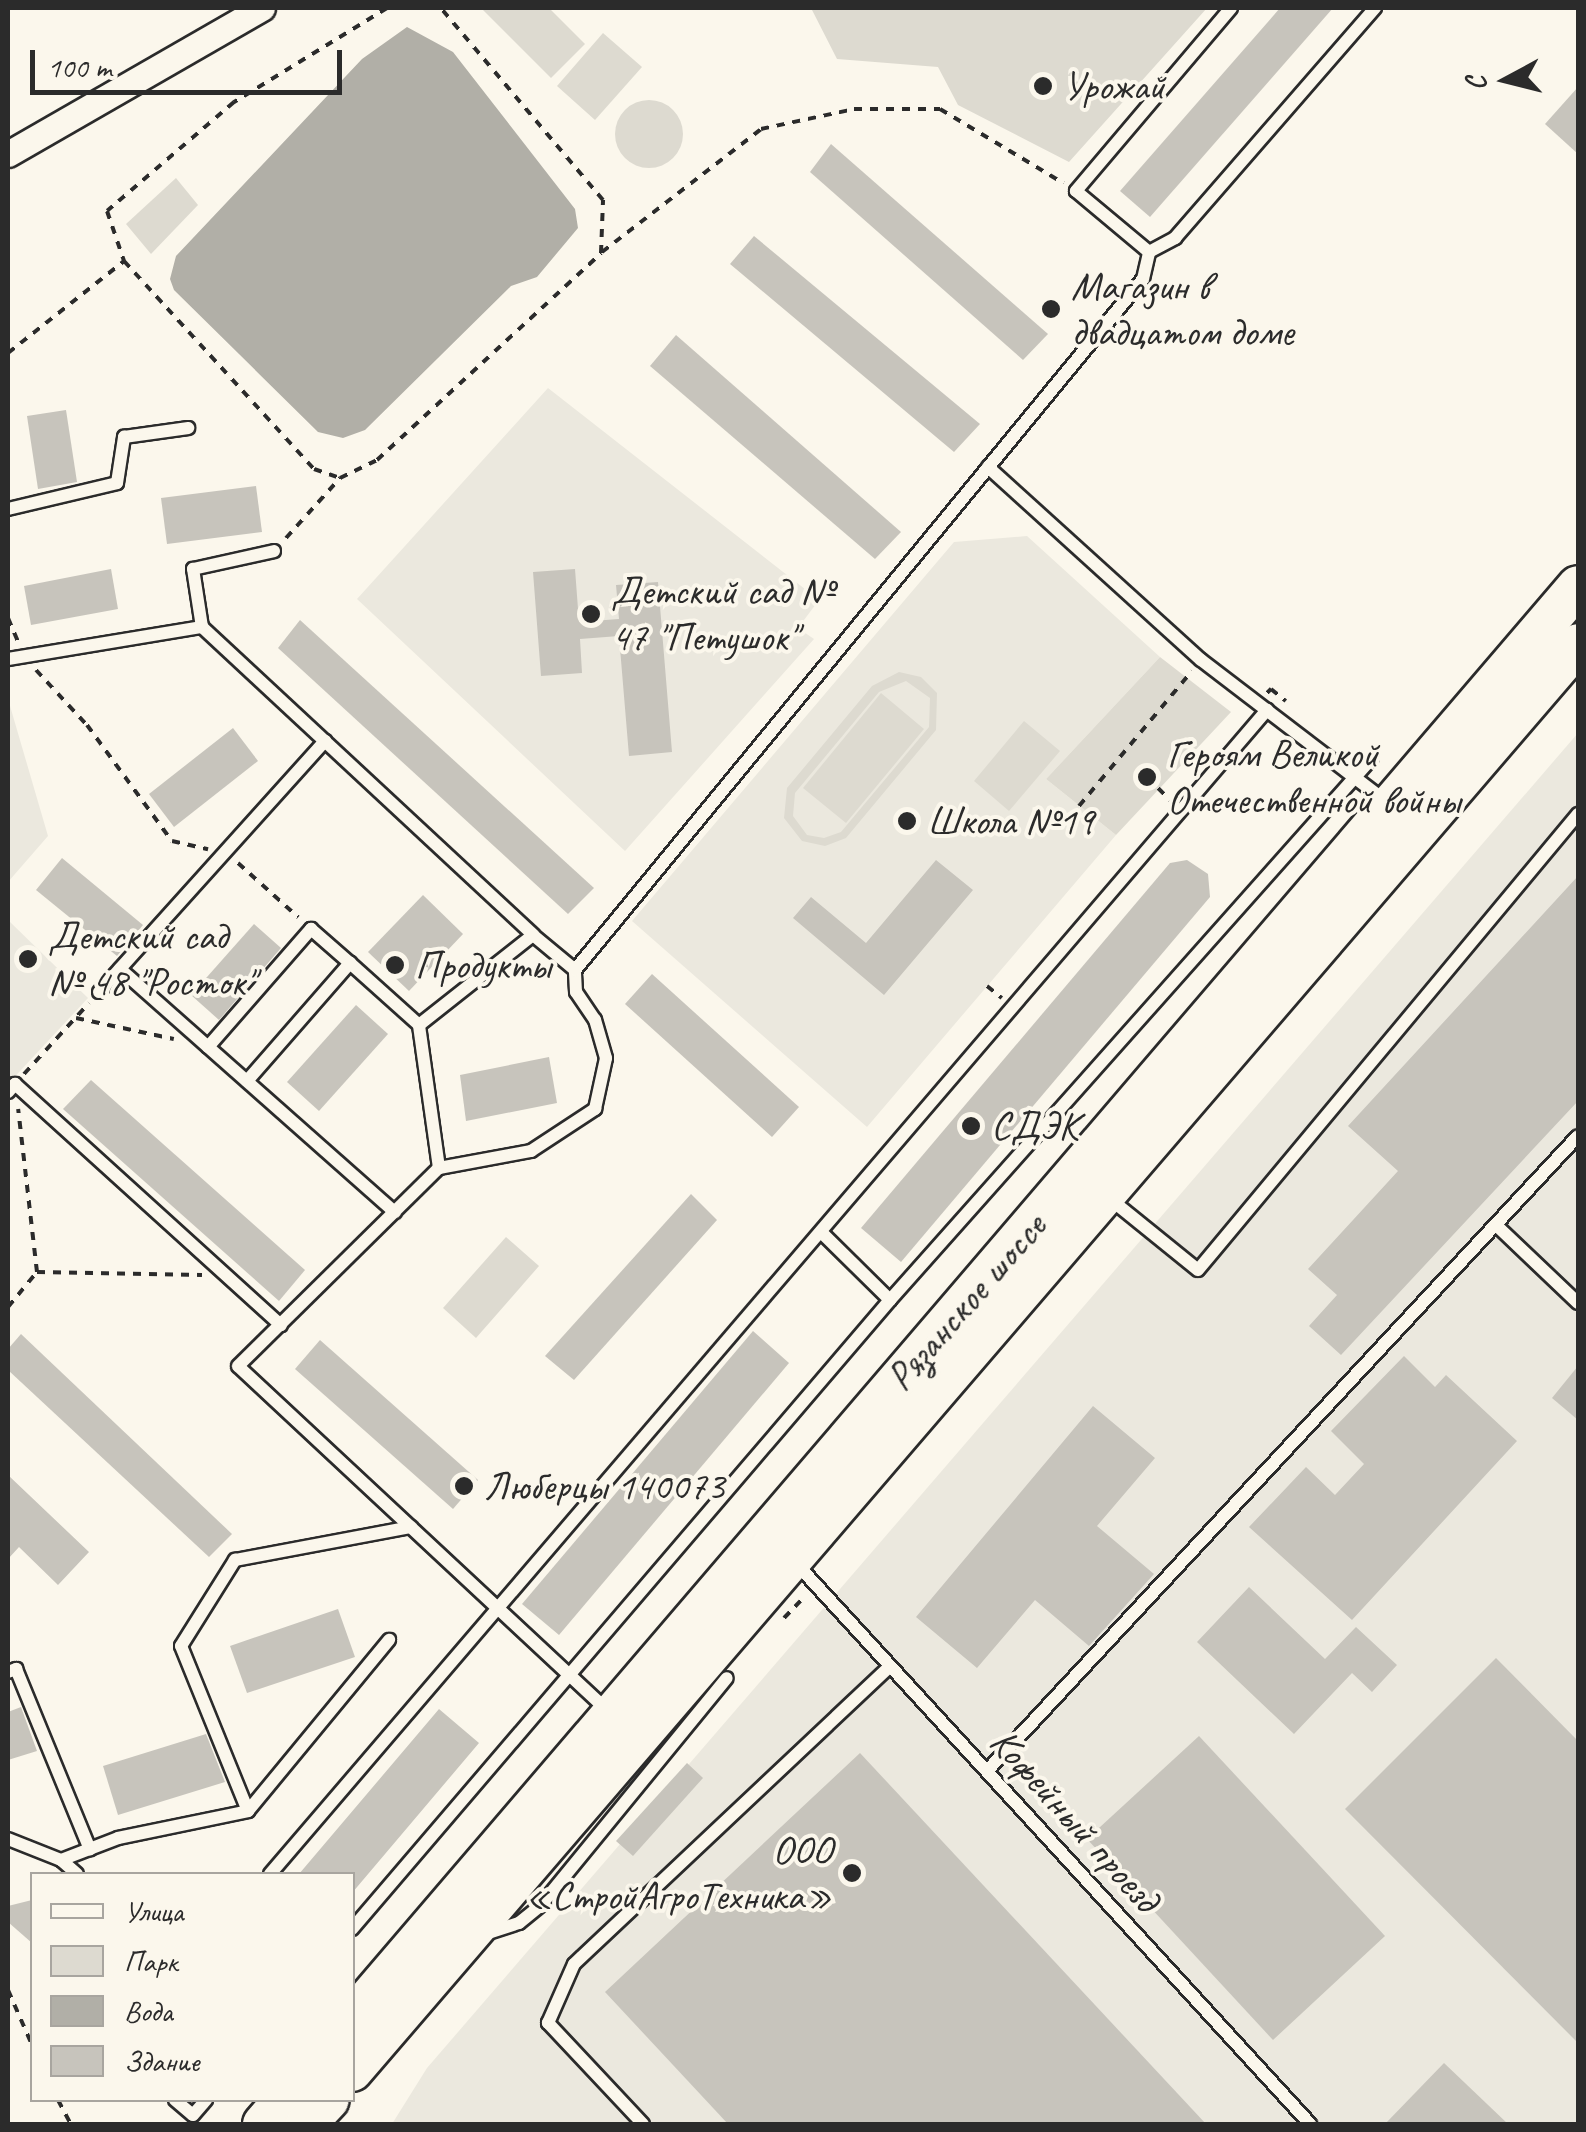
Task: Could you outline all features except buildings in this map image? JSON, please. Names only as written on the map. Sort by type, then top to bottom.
[{"type":"main road","name":"Рязанское шоссе","points":[[355,2015],[1578,586]]},
{"type":"main road","name":"Рязанское шоссе","points":[[355,2067],[1578,644]]},
{"type":"main road","points":[[261,2124],[282,2102]]},
{"type":"main road","points":[[306,2124],[326,2102]]},
{"type":"street","points":[[8,154],[262,8]]},
{"type":"lane","points":[[1150,252],[1076,190],[1231,8]]},
{"type":"lane","points":[[612,1715],[238,1366],[439,1168],[531,1151],[595,1109],[606,1058],[596,1020],[576,992],[575,970],[1142,279],[1150,252],[1174,238],[1375,8]]},
{"type":"lane","points":[[8,509],[118,483],[124,438],[188,428]]},
{"type":"lane","points":[[988,467],[1201,660],[1390,804]]},
{"type":"lane","points":[[274,551],[193,569],[202,628],[575,970]]},
{"type":"lane","points":[[8,659],[202,628]]},
{"type":"lane","points":[[272,1872],[1267,710]]},
{"type":"lane","points":[[99,992],[325,742]]},
{"type":"lane","points":[[355,1926],[890,1300],[1372,758]]},
{"type":"lane","points":[[1105,1195],[1198,1270],[1578,814]]},
{"type":"lane","points":[[208,1047],[311,929],[420,1025],[439,1168]]},
{"type":"lane","points":[[420,1025],[533,934]]},
{"type":"lane","points":[[247,1081],[350,964]]},
{"type":"lane","points":[[120,969],[395,1212]]},
{"type":"lane","points":[[11,1088],[281,1324]]},
{"type":"lane","points":[[987,1771],[1578,1136]]},
{"type":"lane","points":[[1496,1225],[1578,1303]]},
{"type":"lane","points":[[821,1232],[890,1300]]},
{"type":"lane","points":[[248,1811],[181,1646],[235,1560],[411,1527]]},
{"type":"lane","name":"Кофейный проезд","points":[[792,1560],[1310,2124]]},
{"type":"lane","points":[[61,1860],[90,1848],[248,1811],[389,1640]]},
{"type":"lane","points":[[644,2124],[548,2023],[574,1964],[890,1666]]},
{"type":"lane","points":[[8,1672],[16,1669],[90,1848]]},
{"type":"lane","points":[[469,1935],[519,1923],[542,1905],[727,1678]]},
{"type":"lane","points":[[8,1839],[61,1860],[75,1872]]},
{"type":"lane","points":[[177,2102],[193,2115],[204,2102]]},
{"type":"path","points":[[340,478],[314,469],[124,260],[108,211],[234,102],[386,8]]},
{"type":"path","points":[[441,8],[603,200],[600,252]]},
{"type":"path","points":[[274,551],[340,478],[377,460],[600,252],[761,130],[854,109],[940,109],[1076,190]]},
{"type":"path","points":[[8,353],[124,260]]},
{"type":"path","points":[[8,618],[24,656],[87,726],[172,841],[225,852],[311,929]]},
{"type":"path","points":[[1079,806],[1201,660]]},
{"type":"path","points":[[8,1307],[37,1272],[11,1088],[99,992]]},
{"type":"path","points":[[76,1018],[208,1047]]},
{"type":"path","points":[[37,1272],[225,1276]]},
{"type":"path","points":[[8,1990],[30,2041]]},
{"type":"path","points":[[59,2102],[71,2124]]},
{"type":"shaded area","name":"Детский сад № 47 \"Петушок\"","points":[[548,388],[819,600],[798,628],[814,639],[625,851],[357,599]]},
{"type":"shaded area","name":"Школа №19","points":[[1027,536],[1160,657],[1046,779],[1116,835],[867,1127],[632,921],[954,542]]},
{"type":"shaded area","name":"Детский сад № 48 \"Росток\"","points":[[8,699],[48,836],[8,882]]},
{"type":"shaded area","points":[[1578,733],[1578,2124],[392,2124],[427,2068]]},
{"type":"shaded area","name":"Детский сад № 48 \"Росток\"","points":[[8,920],[88,998],[8,1084]]},
{"type":"green space","points":[[481,8],[549,8],[585,44],[551,78]]},
{"type":"green space","name":"Урожай","points":[[811,8],[1207,8],[1069,162],[958,105],[938,67],[837,59]]},
{"type":"green space","points":[[603,33],[642,67],[595,120],[557,86]]},
{"type":"green space","points":[[649,100],[673,110],[683,134],[673,158],[649,168],[625,158],[615,134],[625,110]]},
{"type":"green space","points":[[176,178],[198,205],[151,254],[126,224]]},
{"type":"green space","points":[[1160,657],[1231,712],[1116,835],[1046,779]]},
{"type":"green space","points":[[899,672],[921,677],[937,693],[936,730],[846,838],[825,846],[802,841],[784,818],[787,788],[872,686]],"holes":[[[906,681],[930,698],[929,727],[841,832],[824,838],[807,835],[793,816],[795,793],[879,692]]]},
{"type":"green space","points":[[881,693],[924,729],[846,823],[803,788]]},
{"type":"green space","points":[[1024,721],[1060,751],[1009,811],[974,781]]},
{"type":"green space","points":[[506,1237],[539,1266],[476,1338],[443,1308]]},
{"type":"water","points":[[407,27],[453,52],[575,209],[578,228],[537,277],[511,286],[365,430],[343,438],[318,432],[174,290],[170,279],[176,256],[362,59]]},
{"type":"place","name":"Урожай","points":[[1043,86]]},
{"type":"place","name":"Магазин в двадцатом доме","points":[[1051,309]]},
{"type":"place","name":"Детский сад № 47 \"Петушок\"","points":[[591,614]]},
{"type":"place","name":"Героям Великой Отечественной войны","points":[[1147,777]]},
{"type":"place","name":"Школа №19","points":[[907,821]]},
{"type":"place","name":"Детский сад № 48 \"Росток\"","points":[[28,959]]},
{"type":"place","name":"Продукты","points":[[395,965]]},
{"type":"place","name":"СДЭК","points":[[971,1126]]},
{"type":"place","name":"Люберцы 140073","points":[[464,1486]]},
{"type":"place","name":"ООО «СтройАгроТехника»","points":[[852,1873]]}]
